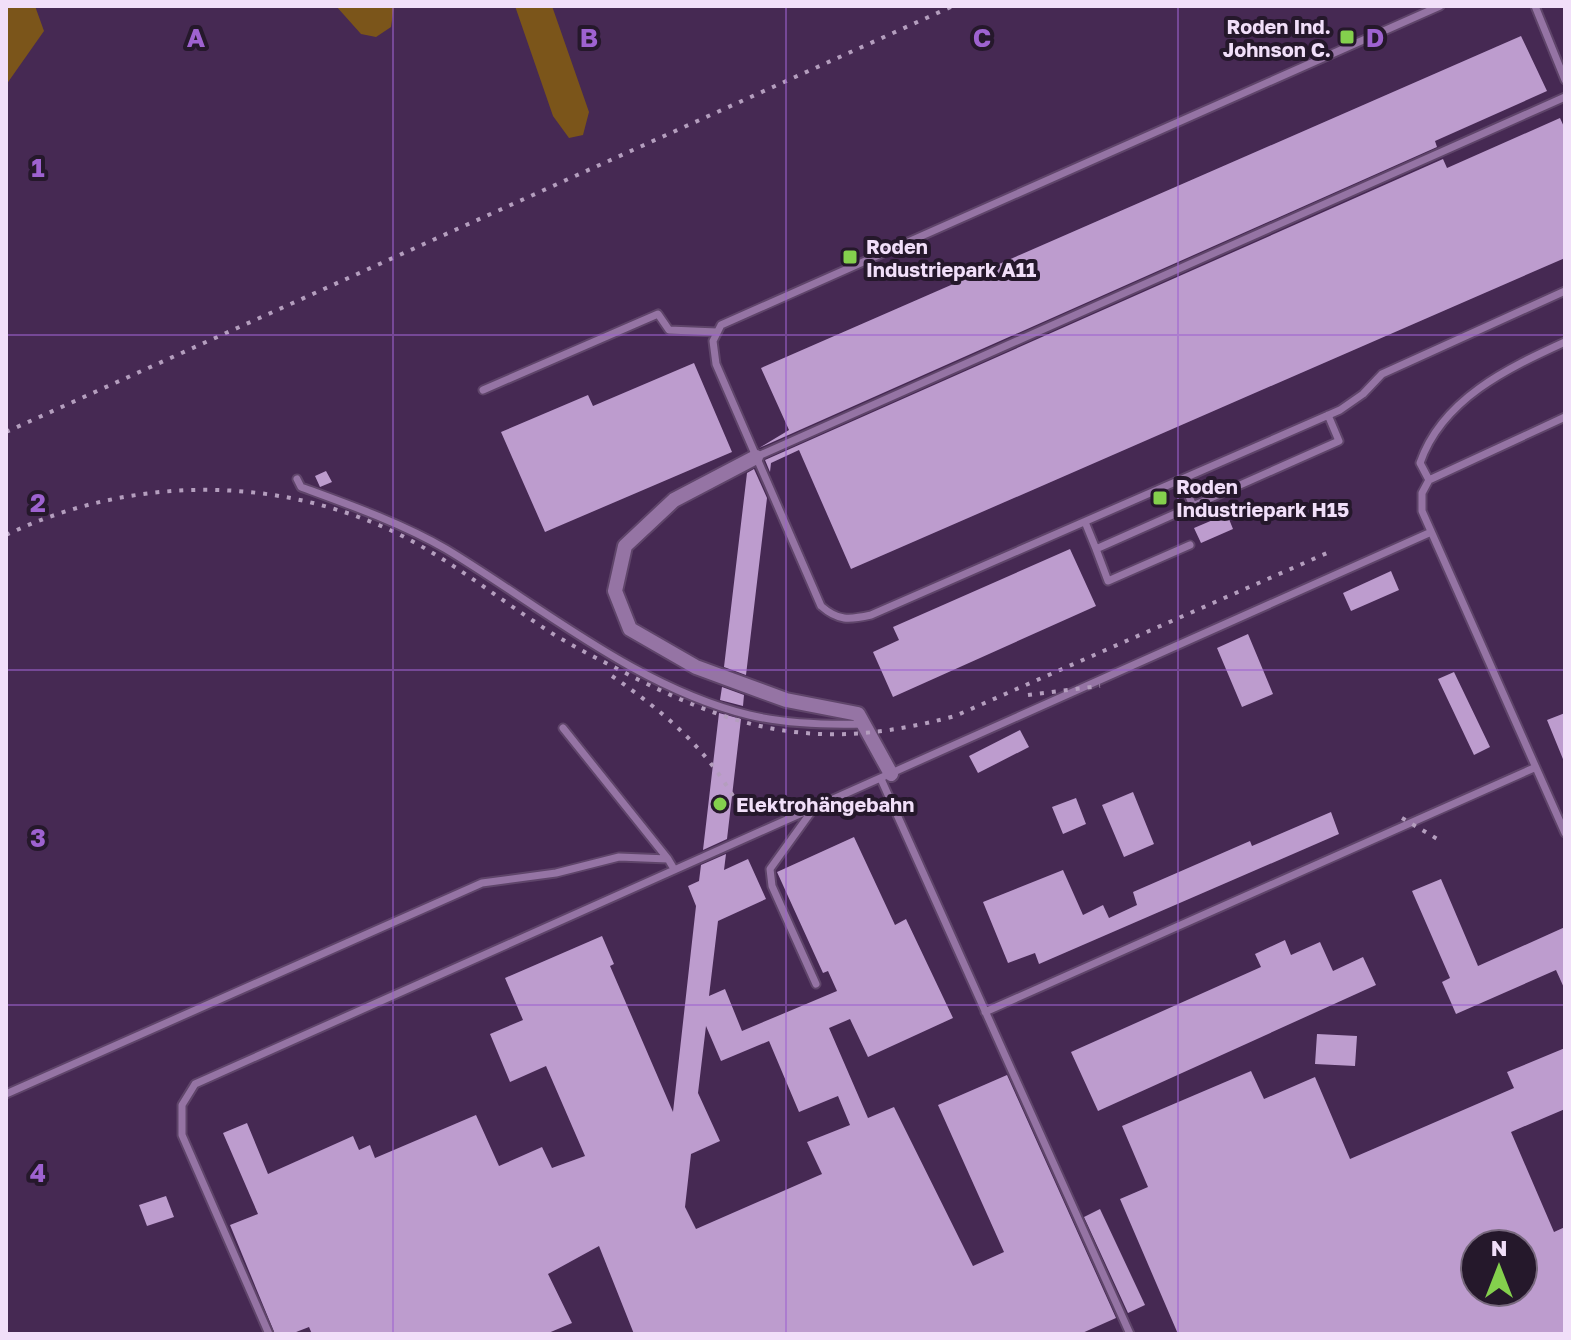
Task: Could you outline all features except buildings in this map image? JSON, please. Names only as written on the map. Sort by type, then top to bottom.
[{"type":"street","points":[[756,457],[674,500],[625,546],[615,591],[630,629],[696,667],[786,700],[858,714],[866,724],[886,776]]},
{"type":"lane","points":[[1440,6],[721,325],[713,341],[716,364],[821,606],[834,618],[848,620],[871,615],[1328,415],[1363,394],[1382,374],[1565,291]]},
{"type":"lane","points":[[1535,6],[1565,80]]},
{"type":"lane","points":[[756,457],[1565,97]]},
{"type":"lane","points":[[483,390],[658,314],[669,330],[717,332]]},
{"type":"lane","points":[[1429,480],[1420,463],[1429,438],[1473,392],[1513,366],[1565,342]]},
{"type":"lane","points":[[1096,549],[1339,441],[1328,415]]},
{"type":"lane","points":[[1565,417],[1429,480],[1422,493],[1422,511],[1429,533],[1565,833]]},
{"type":"lane","points":[[297,479],[301,487],[386,519],[445,548],[559,625],[682,691],[749,715],[819,725],[866,724]]},
{"type":"lane","points":[[1182,479],[1193,506]]},
{"type":"lane","points":[[1085,522],[1108,581],[1190,545]]},
{"type":"lane","points":[[269,1334],[182,1135],[182,1105],[195,1084],[1429,533]]},
{"type":"lane","points":[[563,728],[674,869]]},
{"type":"lane","points":[[985,1012],[1534,768]]},
{"type":"lane","points":[[886,776],[985,1012],[1130,1334]]},
{"type":"lane","points":[[815,807],[770,869],[772,886],[816,984]]},
{"type":"lane","points":[[6,1094],[482,883],[556,873],[619,857],[668,859]]},
{"type":"shaded area","points":[[6,6],[35,6],[44,31],[6,85]]},
{"type":"shaded area","points":[[336,6],[394,6],[391,27],[376,37],[361,34]]},
{"type":"shaded area","points":[[515,6],[552,6],[589,112],[583,135],[569,138],[553,116]]},
{"type":"railway","points":[[6,432],[953,6]]},
{"type":"railway","points":[[6,535],[51,516],[97,503],[144,494],[192,490],[240,491],[335,509],[402,536],[441,558],[559,638],[677,698],[754,724],[791,732],[829,734],[868,733],[955,716],[1327,553]]},
{"type":"railway","points":[[612,676],[649,703],[699,749],[738,805]]},
{"type":"railway","points":[[1028,695],[1100,686]]},
{"type":"railway","points":[[1402,818],[1439,840]]},
{"type":"place","name":"Roden Ind. Johnson C.","points":[[1347,37]]},
{"type":"place","name":"Roden Industriepark A11","points":[[850,257]]},
{"type":"place","name":"Roden Industriepark H15","points":[[1160,498]]},
{"type":"place","name":"Elektrohängebahn","points":[[720,804]]}]
